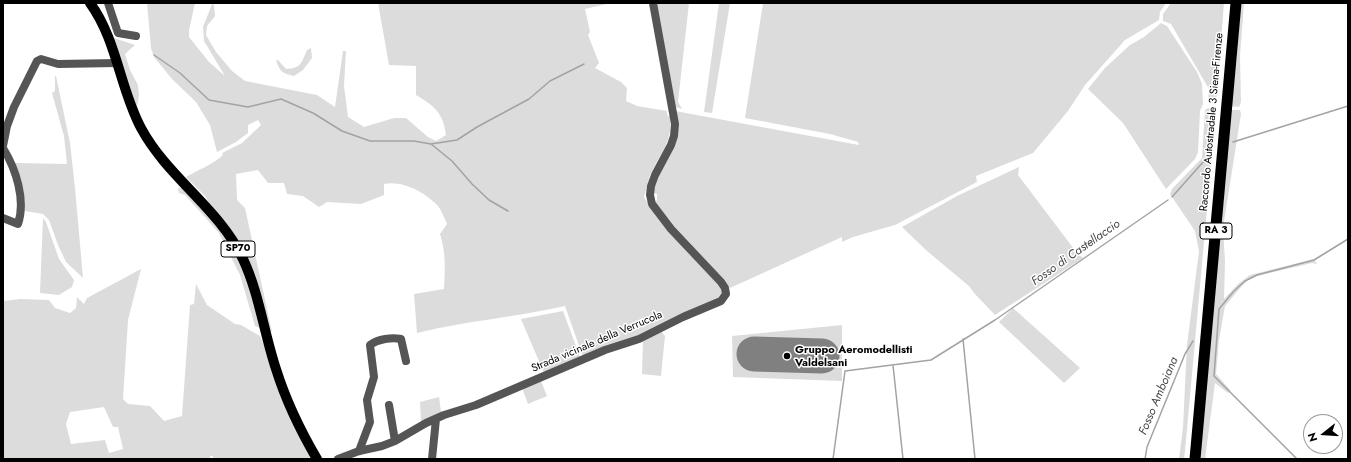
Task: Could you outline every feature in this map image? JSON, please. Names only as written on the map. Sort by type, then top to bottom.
[{"type":"highway","name":"Raccordo Autostradale 3 Siena-Firenze","points":[[1189,459],[1229,3]]},
{"type":"highway","name":"Raccordo Autostradale 3 Siena-Firenze","points":[[1195,459],[1236,3]]},
{"type":"main road","name":"SP70","points":[[83,3],[96,22],[112,51]]},
{"type":"main road","name":"SP70","points":[[90,3],[102,23],[133,110],[141,128],[154,149],[217,219],[231,238],[243,259],[251,280],[273,362],[283,391],[295,419],[317,459]]},
{"type":"street","points":[[108,3],[118,34],[136,36]]},
{"type":"street","name":"Strada vicinale della Verrucola","points":[[436,419],[476,405],[605,350],[638,339],[721,301],[726,294],[725,288],[721,282],[671,229],[652,204],[650,195],[651,186],[655,175],[671,145],[674,136],[675,124],[653,3]]},
{"type":"street","points":[[3,218],[18,224],[22,214],[17,180],[3,147],[6,126],[37,61],[41,58],[58,64],[117,63]]},
{"type":"street","points":[[359,451],[370,422],[367,400],[374,376],[370,345],[374,342],[396,338],[401,339],[406,361]]},
{"type":"street","points":[[389,405],[394,441]]},
{"type":"street","points":[[338,459],[359,451],[382,446],[394,441],[426,422],[436,419],[432,459]]},
{"type":"shaded area","points":[[147,3],[195,3],[189,30],[189,37],[209,62],[225,76],[204,41],[203,27],[212,4],[214,5],[215,16],[207,26],[206,35],[216,52],[232,71],[245,81],[317,95],[335,107],[343,51],[346,51],[344,86],[348,117],[364,127],[394,118],[406,118],[428,137],[436,141],[446,135],[443,121],[433,106],[416,95],[416,66],[389,65],[378,3],[611,3],[585,9],[590,32],[588,35],[599,63],[595,68],[621,82],[627,88],[626,101],[637,106],[667,111],[667,115],[670,117],[669,135],[664,149],[649,178],[644,197],[650,207],[723,290],[722,296],[717,300],[646,333],[583,357],[565,306],[454,325],[417,333],[414,294],[444,289],[444,254],[440,234],[447,224],[438,206],[421,192],[406,186],[391,183],[384,184],[384,195],[361,204],[327,202],[319,207],[303,196],[287,194],[284,183],[268,183],[258,170],[236,174],[237,200],[245,208],[272,332],[268,328],[255,280],[205,196],[186,177],[214,162],[223,155],[222,153],[242,143],[261,125],[258,120],[248,125],[248,133],[236,142],[217,152],[210,125],[196,102],[172,79],[154,57],[151,48]]},
{"type":"shaded area","points":[[656,3],[689,3],[678,102],[682,109],[676,107]]},
{"type":"shaded area","points":[[719,3],[730,3],[712,113],[704,112]]},
{"type":"shaded area","points":[[763,3],[1166,3],[1160,12],[1159,20],[1125,40],[1085,85],[1068,111],[1033,153],[976,176],[977,182],[895,225],[853,237],[842,242],[842,237],[730,288],[662,215],[655,203],[657,200],[657,194],[653,193],[655,181],[675,143],[675,111],[859,145],[858,142],[830,134],[745,118]]},
{"type":"shaded area","points":[[1171,3],[1224,3],[1216,104],[1208,102],[1209,89],[1171,24],[1163,21],[1163,14]]},
{"type":"shaded area","points":[[1241,3],[1244,3],[1240,56],[1241,102],[1239,107],[1231,106]]},
{"type":"shaded area","points":[[1161,23],[1167,26],[1197,72],[1202,84],[1203,104],[1200,111],[1198,152],[1195,159],[1166,189],[1123,123],[1088,89],[1105,68],[1130,45],[1144,37]]},
{"type":"shaded area","points":[[111,37],[135,45],[125,54],[130,70],[138,85],[139,95],[137,107]]},
{"type":"shaded area","points":[[311,48],[312,58],[303,70],[294,76],[280,70],[276,60],[278,60],[286,69],[298,66],[307,50]]},
{"type":"shaded area","points":[[55,76],[70,143],[83,278],[66,262],[49,220],[43,214],[25,211],[15,163],[67,164],[64,136],[52,93],[55,91]]},
{"type":"shaded area","points":[[1208,108],[1216,110],[1185,451],[1184,459],[1179,459],[1183,427],[1187,345],[1199,251],[1195,231],[1170,194],[1172,189],[1202,158],[1205,110]]},
{"type":"shaded area","points":[[1230,110],[1240,110],[1241,114],[1223,228],[1225,261],[1224,299],[1238,284],[1250,275],[1314,259],[1317,264],[1312,263],[1257,276],[1248,280],[1225,306],[1219,340],[1216,374],[1231,391],[1228,393],[1215,383],[1205,459],[1200,459]]},
{"type":"shaded area","points":[[1019,167],[1018,175],[1077,253],[1083,258],[995,315],[969,286],[927,251],[902,227],[957,196]]},
{"type":"shaded area","points":[[178,188],[185,188],[211,218],[234,251],[240,262],[252,294],[260,328],[255,326],[240,275],[219,233],[185,195],[179,193]]},
{"type":"shaded area","points":[[43,218],[46,222],[59,259],[74,280],[72,287],[59,295],[40,293]]},
{"type":"shaded area","points":[[141,269],[128,320],[123,399],[128,404],[150,406],[164,421],[182,416],[190,305],[194,304],[196,284],[207,305],[235,324],[241,325],[260,336],[313,459],[215,459],[210,456],[211,459],[3,459],[3,301],[20,299],[49,300],[55,308],[70,313],[76,308],[77,297],[84,304],[87,298]],"holes":[[[104,407],[113,427],[118,427],[123,449],[109,453],[105,440],[71,444],[66,424],[70,412]]]},
{"type":"shaded area","points":[[1013,308],[1080,368],[1064,383],[999,322]]},
{"type":"shaded area","points":[[563,311],[580,357],[544,373],[521,319]]},
{"type":"shaded area","name":"Gruppo Aeromodellisti Valdelsani","points":[[842,325],[842,381],[733,377],[732,336]]},
{"type":"shaded area","points":[[661,331],[665,336],[661,376],[642,374],[643,341]]},
{"type":"shaded area","points":[[541,381],[547,396],[528,404],[522,388]]},
{"type":"shaded area","points":[[439,397],[441,412],[421,422],[420,402]]},
{"type":"waterway","points":[[154,55],[180,73],[209,100],[248,107],[281,99],[313,113],[342,131],[370,141],[414,141],[431,144],[452,161],[472,184],[489,200],[508,211]]},
{"type":"waterway","points":[[431,144],[457,140],[477,127],[529,99],[550,81],[584,64]]},
{"type":"waterway","name":"Fosso di Castellaccio","points":[[1233,142],[1348,106]]},
{"type":"waterway","name":"Fosso di Castellaccio","points":[[1172,197],[1204,161]]},
{"type":"waterway","points":[[833,459],[845,371],[931,360],[995,320],[1168,200]]},
{"type":"waterway","points":[[1297,459],[1214,376],[1219,309],[1234,291],[1245,281],[1257,275],[1314,260],[1348,239]]},
{"type":"waterway","points":[[963,339],[975,459]]},
{"type":"waterway","name":"Fosso Amboiana","points":[[1145,459],[1147,447],[1185,354],[1193,341]]},
{"type":"waterway","points":[[893,365],[903,459]]},
{"type":"runway","points":[[754,354],[822,356]]},
{"type":"place","name":"Gruppo Aeromodellisti Valdelsani","points":[[787,356]]}]
